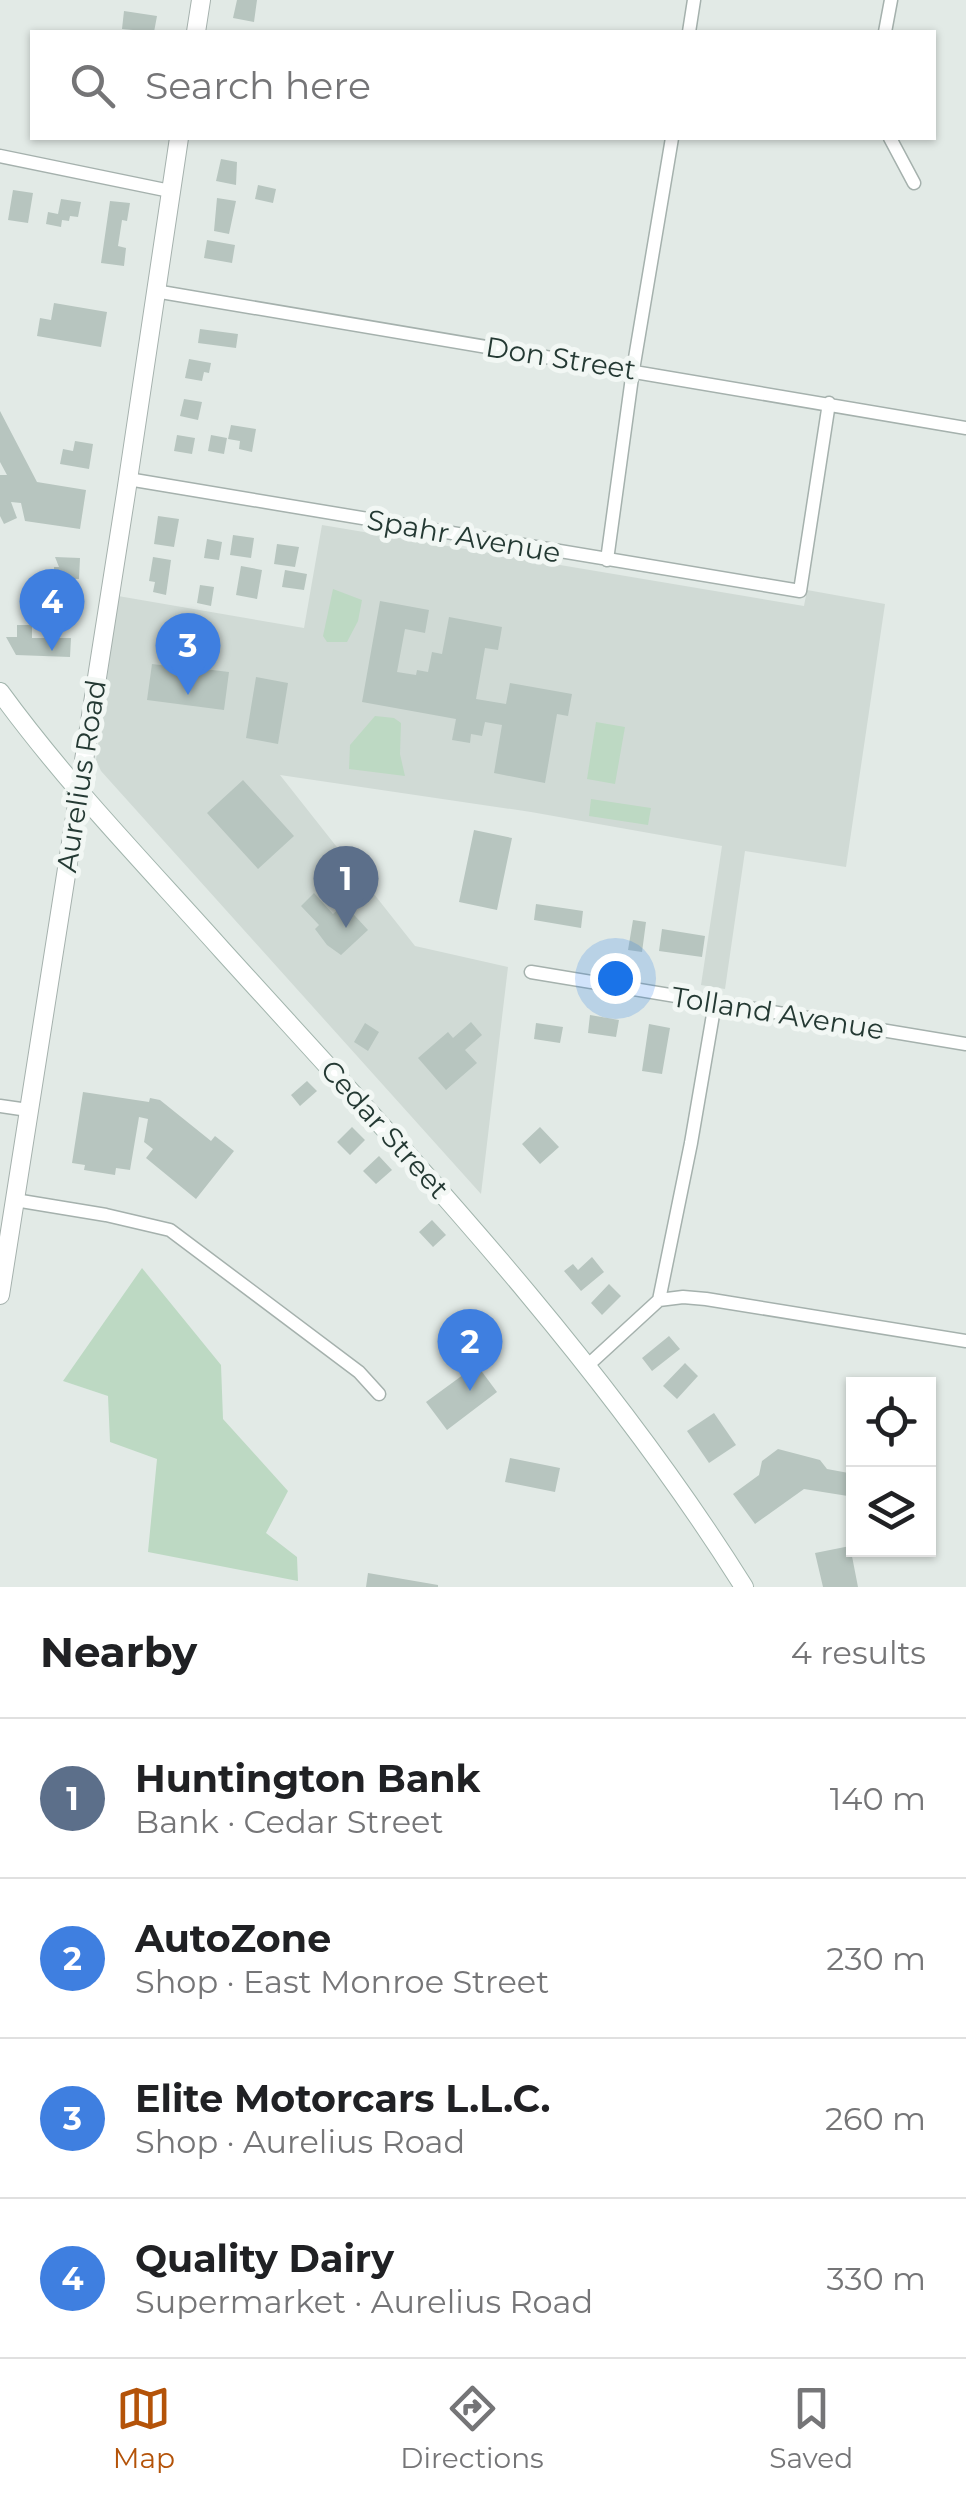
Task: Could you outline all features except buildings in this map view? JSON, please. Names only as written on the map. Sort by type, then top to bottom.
[{"type":"street","points":[[196,30],[200,0]]},
{"type":"street","points":[[688,30],[694,0]]},
{"type":"street","points":[[886,30],[891,0]]},
{"type":"street","name":"Aurelius Road","points":[[0,1295],[179,140]]},
{"type":"street","points":[[607,560],[633,370],[672,140]]},
{"type":"street","points":[[891,140],[914,183]]},
{"type":"street","points":[[0,156],[170,190]]},
{"type":"street","name":"Don Street","points":[[155,291],[966,428]]},
{"type":"street","name":"Spahr Avenue","points":[[128,479],[800,592],[829,403]]},
{"type":"street","name":"Cedar Street","points":[[0,692],[78,792],[424,1169],[586,1368],[685,1500],[744,1587]]},
{"type":"street","name":"Tolland Avenue","points":[[531,972],[966,1044]]},
{"type":"street","points":[[659,1300],[715,1003]]},
{"type":"street","points":[[0,1106],[28,1110]]},
{"type":"street","points":[[15,1200],[170,1230],[358,1372],[379,1394]]},
{"type":"street","points":[[586,1368],[659,1300],[683,1296],[966,1342]]},
{"type":"shaded area","points":[[322,525],[804,606],[807,590],[885,604],[846,867],[745,851],[725,989],[701,985],[722,846],[531,812],[280,775],[415,946],[508,967],[481,1194],[101,771],[96,760],[118,596],[304,628]]},
{"type":"green space","points":[[333,589],[362,600],[358,621],[347,642],[327,642],[323,636]]},
{"type":"green space","points":[[375,716],[394,718],[401,723],[400,754],[405,776],[349,769],[350,745]]},
{"type":"green space","points":[[596,722],[625,727],[615,784],[587,779]]},
{"type":"green space","points":[[591,799],[651,808],[648,825],[589,816]]},
{"type":"green space","points":[[142,1268],[221,1365],[223,1419],[288,1491],[266,1533],[297,1557],[298,1581],[148,1552],[157,1459],[110,1442],[108,1396],[63,1381]]},
{"type":"place","name":"Quality Dairy","points":[[52,651]]},
{"type":"place","name":"Elite Motorcars L.L.C.","points":[[188,695]]},
{"type":"place","name":"Huntington Bank","points":[[346,928]]},
{"type":"place","name":"AutoZone","points":[[470,1391]]}]
